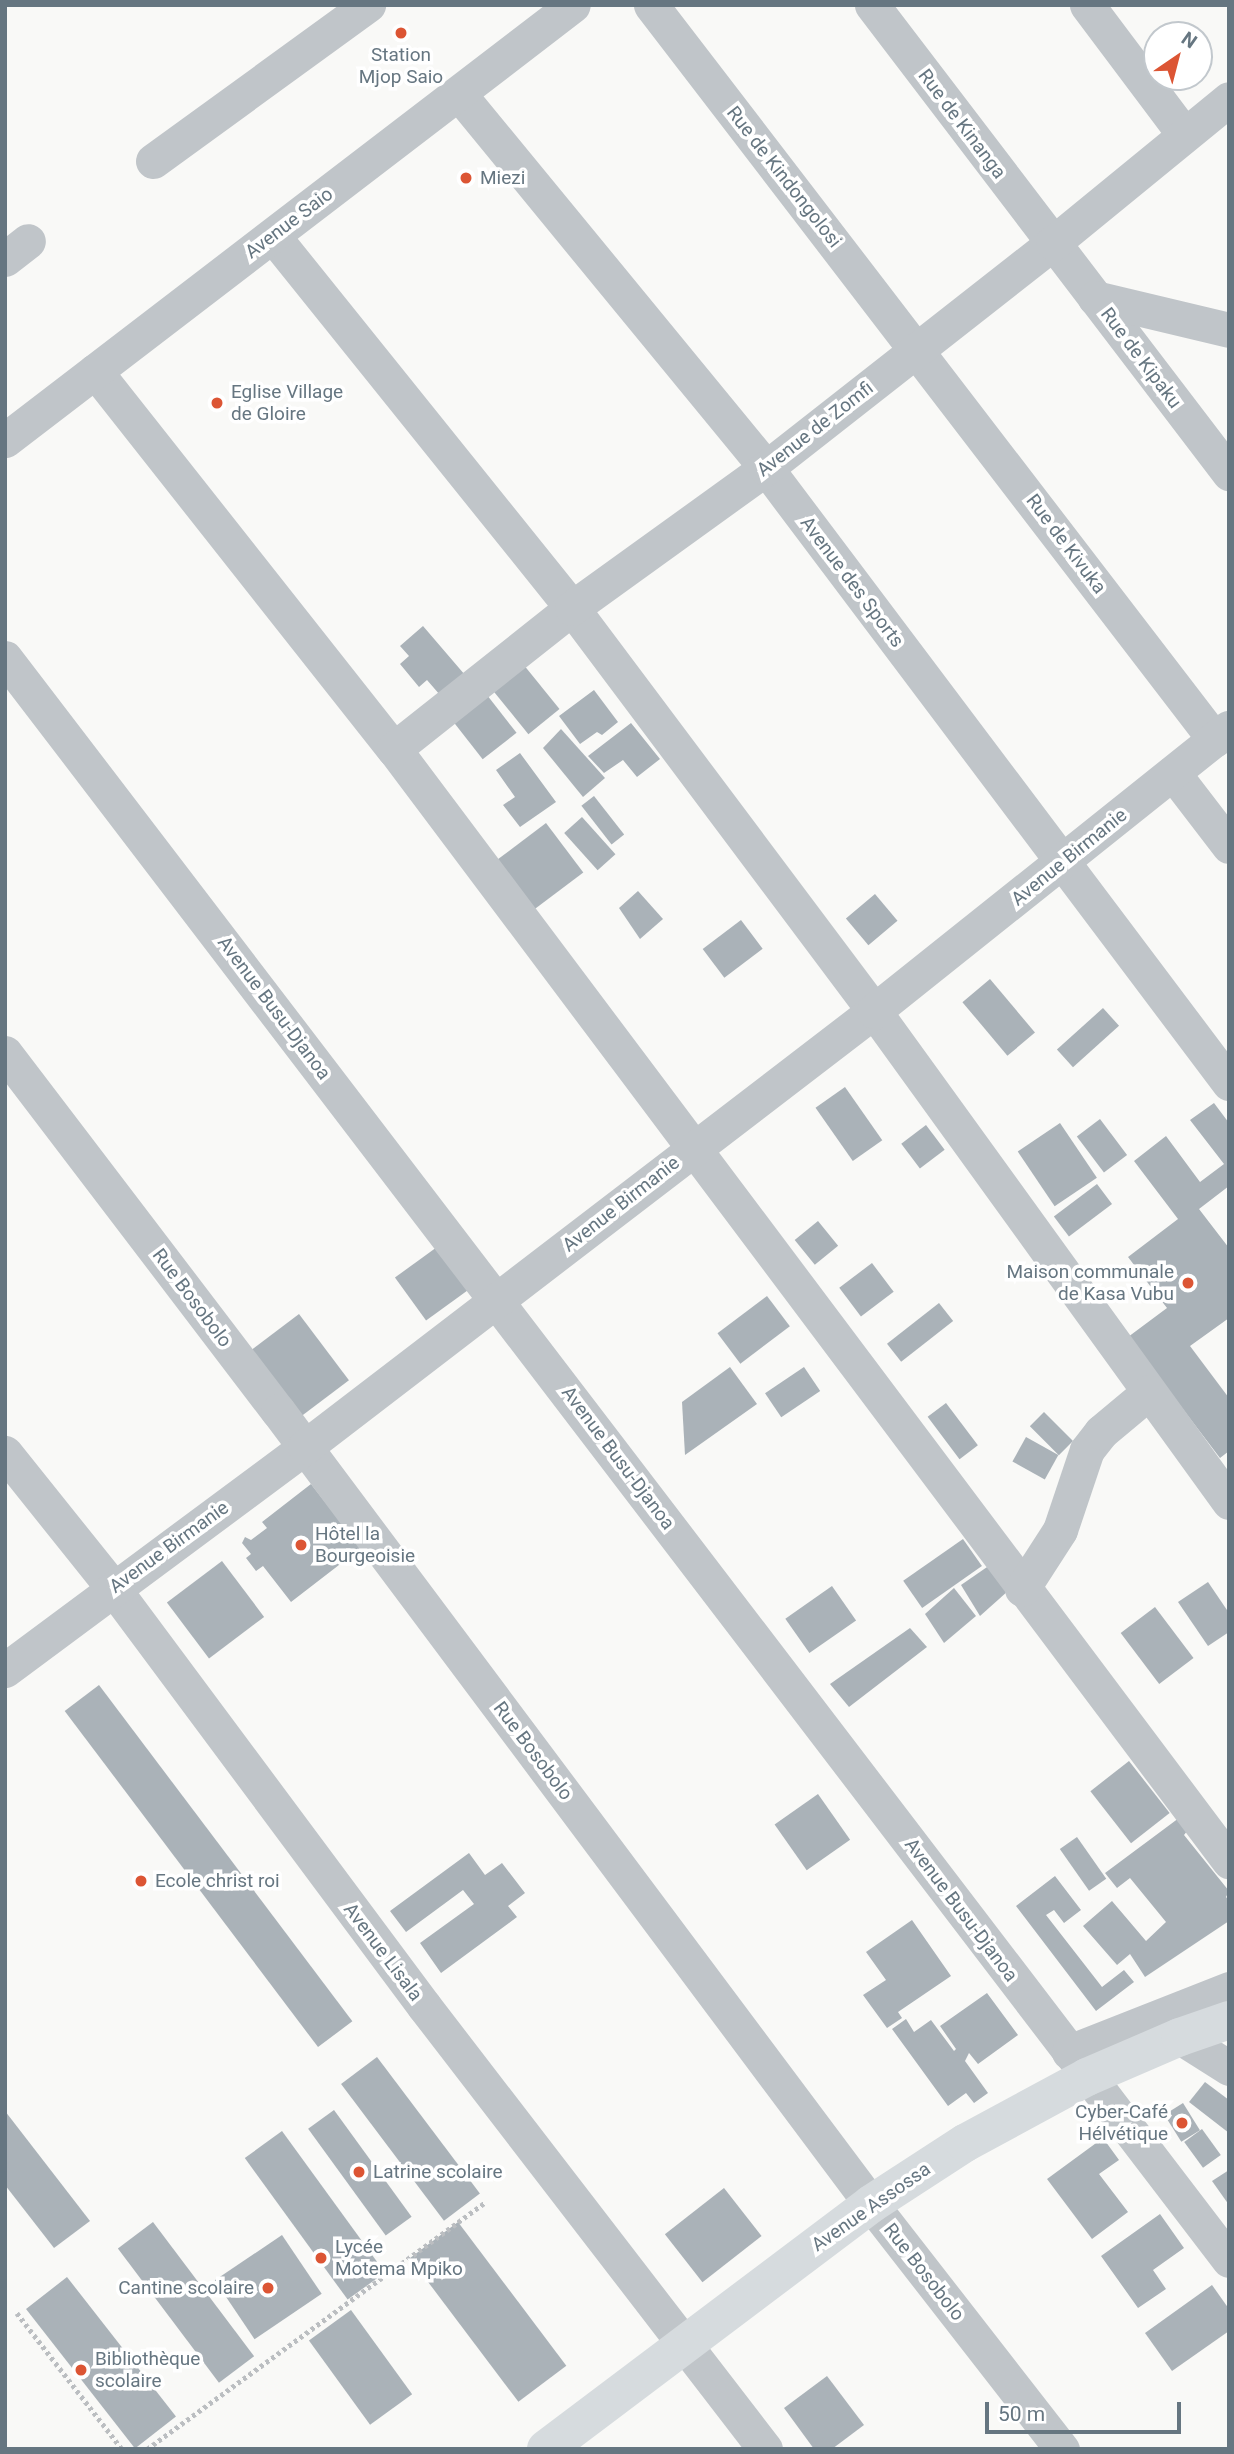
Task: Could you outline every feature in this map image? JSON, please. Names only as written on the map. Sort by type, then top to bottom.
[{"type":"main road","name":"Avenue Assossa","points":[[546,2449],[871,2204],[1078,2065],[1180,2037],[1229,2020]]},
{"type":"street","points":[[153,162],[368,5]]},
{"type":"street","name":"Avenue Saio","points":[[5,440],[458,94],[537,16],[573,5]]},
{"type":"street","name":"Rue de Kindongolosi","points":[[651,5],[918,349]]},
{"type":"street","name":"Rue de Kinanga","points":[[872,5],[1053,243]]},
{"type":"street","points":[[1087,5],[1184,134]]},
{"type":"street","name":"Avenue des Sports","points":[[458,94],[766,468],[1229,1083]]},
{"type":"street","name":"Avenue de Zomfi","points":[[394,749],[572,608],[766,468],[1053,243],[1229,99]]},
{"type":"street","points":[[273,236],[572,608],[874,1011],[1229,1502]]},
{"type":"street","name":"Rue de Kipaku","points":[[1053,243],[1229,473]]},
{"type":"street","points":[[1095,298],[1229,330]]},
{"type":"street","name":"Rue de Kivuka","points":[[918,349],[1222,734]]},
{"type":"street","points":[[95,372],[394,749],[1022,1589],[1229,1861]]},
{"type":"street","name":"Avenue Busu-Djanoa","points":[[5,658],[1229,2260]]},
{"type":"street","name":"Avenue Birmanie","points":[[5,1670],[305,1447],[874,1011],[1222,734]]},
{"type":"street","points":[[1172,773],[1229,846]]},
{"type":"street","name":"Rue Bosobolo","points":[[5,1053],[305,1447],[871,2204],[1062,2449]]},
{"type":"street","points":[[1022,1589],[1060,1530],[1087,1450],[1101,1432],[1149,1392]]},
{"type":"street","name":"Avenue Lisala","points":[[5,1453],[113,1588],[424,2006],[765,2449]]},
{"type":"street","points":[[1078,2065],[1229,1989]]},
{"type":"street","points":[[1180,2037],[1229,2067]]},
{"type":"path","points":[[147,2449],[486,2202]]},
{"type":"path","points":[[17,2313],[122,2449]]},
{"type":"building","points":[[423,626],[465,675],[440,695],[427,680],[419,687],[400,664],[409,656],[400,646]]},
{"type":"building","points":[[523,664],[560,709],[528,734],[492,689]]},
{"type":"building","points":[[594,690],[618,722],[602,735],[597,732],[580,744],[559,716]]},
{"type":"building","points":[[487,695],[517,733],[483,759],[453,721]]},
{"type":"building","points":[[631,723],[660,759],[637,777],[623,760],[604,773],[588,756]]},
{"type":"building","points":[[561,729],[605,778],[583,797],[543,748]]},
{"type":"building","points":[[520,753],[556,802],[520,827],[503,805],[515,797],[496,770]]},
{"type":"building","points":[[594,796],[624,835],[612,844],[581,806]]},
{"type":"building","points":[[582,817],[615,854],[598,870],[564,833]]},
{"type":"building","points":[[546,823],[583,873],[534,910],[496,860]]},
{"type":"building","points":[[638,891],[663,919],[640,939],[619,908]]},
{"type":"building","points":[[875,894],[897,921],[868,945],[846,918]]},
{"type":"building","points":[[741,920],[763,949],[724,978],[703,949]]},
{"type":"building","points":[[990,979],[1035,1033],[1007,1056],[962,1002]]},
{"type":"building","points":[[1103,1008],[1119,1026],[1073,1067],[1057,1049]]},
{"type":"building","points":[[845,1087],[882,1140],[853,1161],[816,1108]]},
{"type":"building","name":"Maison communale de Kasa Vubu","points":[[1214,1103],[1229,1123],[1229,1186],[1199,1209],[1229,1248],[1229,1318],[1190,1346],[1229,1398],[1229,1451],[1220,1458],[1128,1337],[1167,1308],[1128,1257],[1178,1219],[1134,1161],[1166,1136],[1200,1182],[1224,1164],[1190,1120]]},
{"type":"building","points":[[1100,1119],[1127,1155],[1104,1172],[1077,1136]]},
{"type":"building","points":[[1060,1123],[1097,1178],[1055,1206],[1018,1152]]},
{"type":"building","points":[[926,1125],[945,1150],[920,1168],[901,1144]]},
{"type":"building","points":[[1097,1184],[1112,1204],[1069,1236],[1054,1216]]},
{"type":"building","points":[[818,1221],[838,1246],[815,1265],[795,1240]]},
{"type":"building","points":[[437,1247],[468,1290],[426,1320],[395,1278]]},
{"type":"building","points":[[872,1263],[894,1292],[861,1316],[839,1288]]},
{"type":"building","points":[[767,1296],[790,1326],[740,1364],[717,1333]]},
{"type":"building","points":[[939,1303],[953,1321],[901,1362],[887,1344]]},
{"type":"building","points":[[299,1314],[349,1380],[300,1417],[250,1351]]},
{"type":"building","points":[[730,1367],[757,1404],[685,1455],[682,1402]]},
{"type":"building","points":[[804,1367],[820,1391],[781,1417],[765,1393]]},
{"type":"building","points":[[946,1403],[978,1445],[960,1459],[928,1417]]},
{"type":"building","points":[[1044,1412],[1073,1441],[1059,1455],[1030,1426]]},
{"type":"building","points":[[1026,1437],[1058,1455],[1045,1479],[1012,1461]]},
{"type":"building","name":"Hôtel la Bourgeoisie","points":[[311,1484],[361,1548],[291,1602],[263,1566],[256,1571],[246,1558],[251,1554],[242,1543],[245,1537],[251,1540],[267,1528],[262,1522]]},
{"type":"building","points":[[963,1539],[982,1566],[922,1608],[903,1581]]},
{"type":"building","points":[[222,1561],[264,1617],[209,1658],[167,1603]]},
{"type":"building","points":[[990,1565],[1008,1591],[980,1616],[961,1585]]},
{"type":"building","points":[[1208,1582],[1229,1613],[1229,1632],[1208,1646],[1178,1602]]},
{"type":"building","points":[[832,1586],[856,1620],[809,1653],[785,1619]]},
{"type":"building","points":[[954,1588],[976,1616],[944,1643],[925,1614]]},
{"type":"building","points":[[1155,1607],[1194,1658],[1159,1684],[1121,1633]]},
{"type":"building","points":[[910,1628],[927,1647],[849,1707],[830,1684]]},
{"type":"building","points":[[99,1685],[352,2021],[318,2047],[65,1711]]},
{"type":"building","points":[[1129,1761],[1170,1813],[1131,1843],[1090,1791]]},
{"type":"building","points":[[818,1794],[850,1840],[807,1870],[775,1824]]},
{"type":"building","points":[[1183,1815],[1191,1826],[1184,1835],[1229,1891],[1226,1897],[1229,1901],[1229,1921],[1145,1977],[1130,1954],[1117,1965],[1083,1926],[1112,1901],[1146,1941],[1166,1922],[1130,1878],[1117,1888],[1105,1873]]},
{"type":"building","points":[[1077,1837],[1106,1879],[1089,1891],[1060,1849]]},
{"type":"building","points":[[469,1853],[485,1875],[502,1863],[525,1893],[508,1906],[517,1917],[441,1973],[420,1943],[474,1904],[463,1890],[406,1932],[390,1911]]},
{"type":"building","points":[[1055,1876],[1081,1910],[1064,1923],[1054,1910],[1046,1915],[1102,1987],[1124,1970],[1134,1982],[1096,2011],[1016,1906]]},
{"type":"building","points":[[912,1920],[951,1976],[898,2012],[902,2018],[887,2028],[863,1995],[886,1980],[866,1952]]},
{"type":"building","points":[[987,1993],[1018,2035],[978,2064],[969,2053],[965,2061],[988,2093],[974,2103],[966,2093],[948,2106],[892,2029],[906,2019],[914,2032],[931,2020],[954,2051],[956,2049],[940,2026]]},
{"type":"building","points":[[377,2057],[480,2194],[444,2221],[341,2084]]},
{"type":"building","points":[[1205,2082],[1229,2100],[1229,2133],[1189,2102]]},
{"type":"building","name":"Cyber-Café Hélvétique","points":[[1183,2103],[1200,2130],[1181,2142],[1164,2115]]},
{"type":"building","name":"Latrine scolaire","points":[[334,2110],[412,2217],[386,2236],[308,2129]]},
{"type":"building","points":[[5,2111],[90,2221],[54,2248],[5,2185]]},
{"type":"building","points":[[1202,2129],[1221,2155],[1203,2168],[1184,2142]]},
{"type":"building","points":[[282,2131],[385,2273],[348,2300],[245,2158]]},
{"type":"building","points":[[1103,2138],[1119,2160],[1099,2174],[1128,2212],[1092,2239],[1047,2179]]},
{"type":"building","points":[[1229,2170],[1229,2205],[1212,2181]]},
{"type":"building","points":[[724,2188],[762,2236],[702,2282],[665,2234]]},
{"type":"building","points":[[1160,2214],[1184,2248],[1153,2270],[1166,2289],[1138,2308],[1101,2256]]},
{"type":"building","points":[[153,2222],[254,2356],[219,2383],[118,2248]]},
{"type":"building","points":[[458,2222],[566,2366],[518,2402],[410,2258]]},
{"type":"building","name":"Cantine scolaire","points":[[282,2235],[322,2294],[255,2339],[215,2280]]},
{"type":"building","points":[[67,2277],[176,2416],[135,2448],[26,2309]]},
{"type":"building","points":[[1212,2285],[1229,2309],[1229,2331],[1172,2371],[1145,2333]]},
{"type":"building","points":[[351,2310],[412,2394],[370,2425],[309,2341]]},
{"type":"building","points":[[827,2376],[864,2425],[832,2449],[814,2449],[784,2408]]},
{"type":"place","name":"Station Mjop Saio","points":[[401,33]]},
{"type":"place","name":"Miezi","points":[[466,178]]},
{"type":"place","name":"Eglise Village de Gloire","points":[[217,403]]},
{"type":"place","name":"Maison communale de Kasa Vubu","points":[[1188,1283]]},
{"type":"place","name":"Hôtel la Bourgeoisie","points":[[301,1545]]},
{"type":"place","name":"Ecole christ roi","points":[[141,1881]]},
{"type":"place","name":"Cyber-Café Hélvétique","points":[[1182,2123]]},
{"type":"place","name":"Latrine scolaire","points":[[359,2172]]},
{"type":"place","name":"Lycée Motema Mpiko","points":[[321,2258]]},
{"type":"place","name":"Cantine scolaire","points":[[268,2288]]},
{"type":"place","name":"Bibliothèque scolaire","points":[[81,2370]]}]
